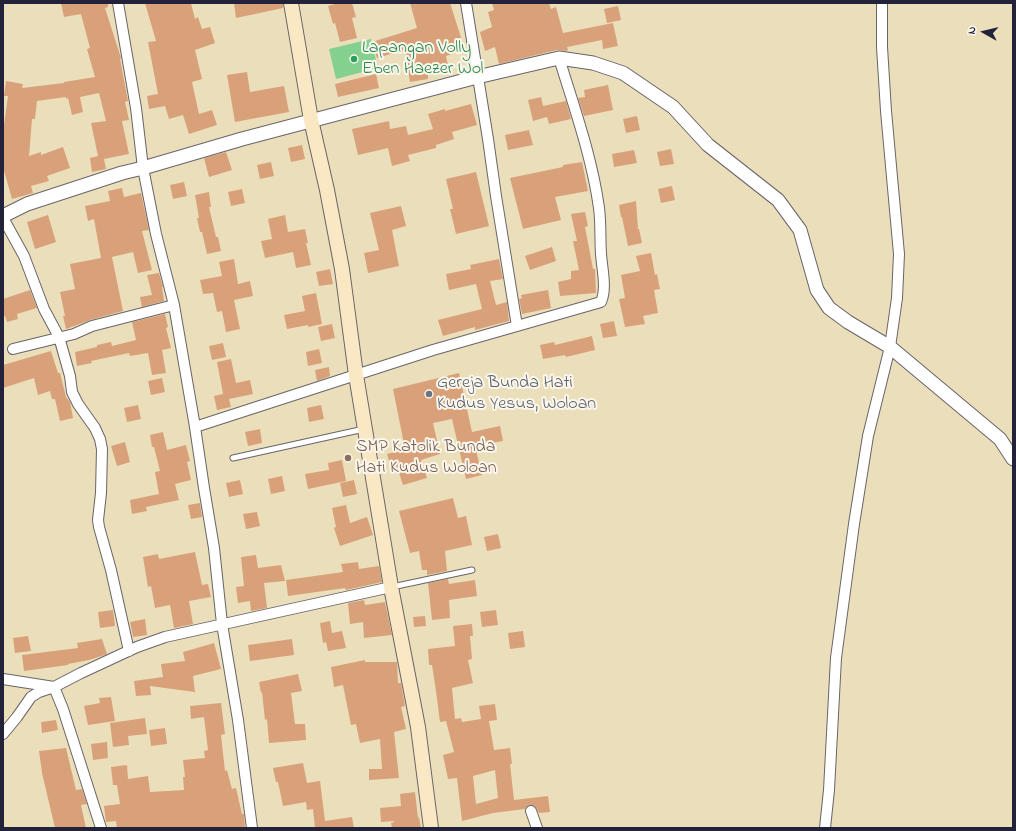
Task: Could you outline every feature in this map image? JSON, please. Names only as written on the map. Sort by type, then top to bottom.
[{"type":"main road","points":[[291,3],[312,120],[342,269],[356,375],[391,587],[418,727],[431,828]]},
{"type":"street","points":[[118,3],[136,108],[143,168],[156,234],[174,305],[195,427],[214,548],[222,624],[238,720],[252,828]]},
{"type":"street","points":[[466,3],[517,326]]},
{"type":"street","points":[[825,828],[829,790],[836,658],[854,524],[868,436],[890,347],[897,298],[898,254],[886,111],[882,48],[882,3]]},
{"type":"street","points":[[195,427],[440,348],[601,302],[603,296],[599,209],[581,131],[559,58]]},
{"type":"street","points":[[129,651],[111,570],[99,528],[98,520],[101,493],[102,449],[100,439],[95,428],[78,404],[72,392],[70,376],[59,337],[44,309],[24,256],[3,217],[27,204],[78,186],[122,173],[312,120],[477,77],[559,58],[593,64],[623,73],[673,107],[708,146],[781,204],[800,230],[817,290],[829,308],[848,322],[890,347],[1000,439],[1013,459]]},
{"type":"street","points":[[14,349],[74,334],[92,326],[174,305]]},
{"type":"street","points":[[3,734],[31,697],[39,692],[54,687],[129,651],[164,637],[391,587]]},
{"type":"street","points":[[3,679],[54,687]]},
{"type":"street","points":[[54,687],[63,709],[101,828]]},
{"type":"street","points":[[531,811],[537,828]]},
{"type":"lane","points":[[233,458],[365,429]]},
{"type":"lane","points":[[391,587],[472,570]]},
{"type":"green space","name":"Lapangan Volly Eben Haezer Wol","points":[[371,39],[378,68],[336,79],[329,49]]},
{"type":"building","points":[[61,3],[108,3],[108,7],[105,8],[121,58],[128,101],[125,102],[129,120],[122,121],[129,154],[104,159],[106,169],[92,172],[90,158],[98,156],[91,123],[106,121],[99,93],[80,97],[83,112],[72,115],[68,98],[66,99],[66,97],[37,101],[35,119],[32,119],[29,156],[41,152],[41,155],[63,147],[70,168],[47,176],[49,181],[31,186],[33,193],[12,199],[3,167],[3,125],[8,96],[4,96],[6,81],[23,84],[22,88],[64,83],[95,77],[87,49],[90,48],[81,14],[64,17]]},
{"type":"building","points":[[145,3],[191,3],[195,19],[198,17],[202,29],[210,27],[215,43],[195,50],[202,79],[192,82],[199,114],[212,110],[217,125],[189,134],[183,115],[169,119],[165,106],[149,109],[147,96],[158,94],[148,42],[156,41]]},
{"type":"building","points":[[234,3],[283,3],[283,8],[236,18]]},
{"type":"building","points":[[338,3],[352,3],[356,17],[352,18],[357,38],[340,42],[335,23],[333,24],[328,6]]},
{"type":"building","points":[[410,3],[450,3],[465,50],[446,56],[449,70],[428,75],[428,79],[410,82],[405,50],[377,58],[372,42],[417,28]]},
{"type":"building","points":[[492,3],[549,3],[551,9],[556,7],[563,33],[613,23],[618,46],[603,49],[602,40],[567,47],[568,50],[566,51],[557,50],[499,64],[495,47],[485,51],[480,32],[492,27],[488,12],[494,10]]},
{"type":"building","points":[[618,6],[621,20],[607,23],[604,9]]},
{"type":"building","points":[[247,72],[250,92],[284,86],[289,112],[235,122],[227,75]]},
{"type":"building","points":[[376,74],[379,88],[338,97],[335,84]]},
{"type":"building","points":[[608,85],[613,110],[584,116],[578,98],[585,97],[584,90]]},
{"type":"building","points":[[541,97],[543,106],[566,101],[571,119],[549,124],[547,117],[533,121],[528,100]]},
{"type":"building","points":[[471,104],[477,125],[452,132],[454,139],[436,145],[436,148],[408,155],[410,161],[392,166],[388,148],[358,155],[352,129],[389,121],[390,129],[406,126],[408,135],[433,129],[428,114]]},
{"type":"building","points":[[637,116],[640,130],[626,133],[623,119]]},
{"type":"building","points":[[529,130],[533,145],[508,150],[505,135]]},
{"type":"building","points":[[302,145],[305,159],[291,162],[288,148]]},
{"type":"building","points":[[671,149],[674,164],[660,166],[657,152]]},
{"type":"building","points":[[634,150],[637,163],[614,167],[612,154]]},
{"type":"building","points":[[226,152],[232,170],[209,177],[204,158]]},
{"type":"building","points":[[271,162],[274,176],[260,179],[257,165]]},
{"type":"building","points":[[582,162],[588,191],[555,197],[561,220],[523,229],[510,178]]},
{"type":"building","points":[[476,172],[489,226],[456,234],[450,209],[453,209],[446,179]]},
{"type":"building","points":[[184,182],[187,196],[173,199],[170,185]]},
{"type":"building","points":[[672,186],[675,200],[661,203],[658,189]]},
{"type":"building","points":[[122,188],[124,197],[141,193],[149,230],[142,231],[152,270],[138,273],[133,252],[112,257],[123,311],[90,320],[66,329],[60,292],[75,289],[70,264],[101,258],[94,219],[88,221],[85,206],[110,201],[108,191]]},
{"type":"building","points":[[242,189],[245,203],[231,206],[228,192]]},
{"type":"building","points":[[209,192],[211,207],[209,207],[221,251],[207,254],[197,218],[199,218],[195,195]]},
{"type":"building","points":[[636,201],[638,229],[642,243],[628,246],[619,205]]},
{"type":"building","points":[[401,206],[406,226],[392,230],[399,266],[368,273],[364,253],[379,250],[370,213]]},
{"type":"building","points":[[585,212],[588,226],[585,227],[593,269],[595,269],[596,293],[560,296],[558,282],[571,279],[571,271],[579,270],[573,241],[577,241],[571,214]]},
{"type":"building","points":[[48,215],[56,242],[35,249],[27,222]]},
{"type":"building","points":[[285,215],[288,232],[305,229],[308,243],[306,243],[311,265],[296,268],[293,252],[265,258],[261,241],[272,239],[268,219]]},
{"type":"building","points":[[552,247],[556,261],[530,270],[525,256]]},
{"type":"building","points":[[651,253],[655,275],[657,274],[660,289],[654,290],[658,313],[643,316],[645,324],[625,327],[619,299],[625,298],[621,275],[640,271],[636,256]]},
{"type":"building","points":[[234,259],[238,284],[250,281],[253,296],[234,300],[240,329],[226,332],[222,311],[217,312],[213,293],[203,294],[200,280],[222,276],[219,262]]},
{"type":"building","points":[[499,259],[503,279],[490,281],[496,305],[507,302],[509,321],[475,330],[475,327],[443,336],[438,320],[482,309],[476,284],[449,290],[446,274],[471,269],[470,265]]},
{"type":"building","points":[[330,269],[333,284],[319,286],[316,272]]},
{"type":"building","points":[[159,273],[163,287],[164,301],[142,307],[140,297],[152,295],[147,275]]},
{"type":"building","points":[[30,290],[37,308],[17,314],[18,319],[7,322],[5,316],[3,316],[3,299]]},
{"type":"building","points":[[548,290],[551,308],[522,314],[519,299],[522,298],[521,295]]},
{"type":"building","points":[[316,293],[322,324],[287,329],[284,315],[305,311],[302,296]]},
{"type":"building","points":[[165,314],[168,327],[166,328],[171,348],[162,350],[166,373],[152,375],[148,353],[130,356],[129,353],[91,361],[92,363],[77,366],[75,352],[111,342],[112,346],[136,340],[132,322]]},
{"type":"building","points":[[614,321],[617,336],[603,338],[600,324]]},
{"type":"building","points":[[332,324],[335,338],[321,341],[318,327]]},
{"type":"building","points":[[592,336],[595,350],[566,357],[565,355],[543,359],[540,345],[554,342],[555,345]]},
{"type":"building","points":[[223,343],[226,357],[212,360],[209,346]]},
{"type":"building","points":[[319,349],[322,363],[308,366],[306,352]]},
{"type":"building","points":[[51,351],[58,373],[60,373],[66,397],[70,402],[73,418],[60,421],[55,399],[52,399],[50,391],[38,395],[34,378],[3,388],[3,365]]},
{"type":"building","points":[[231,359],[236,383],[250,380],[253,394],[229,399],[231,407],[217,410],[214,396],[223,394],[217,362]]},
{"type":"building","points":[[329,367],[330,376],[317,381],[315,370]]},
{"type":"building","points":[[459,373],[472,432],[500,426],[503,441],[475,446],[482,475],[466,479],[452,419],[433,423],[440,454],[421,460],[427,478],[403,485],[397,467],[391,468],[387,454],[405,449],[393,389]]},
{"type":"building","points":[[162,378],[165,392],[151,395],[148,381]]},
{"type":"building","points":[[138,405],[141,419],[127,422],[124,408]]},
{"type":"building","points":[[321,405],[324,419],[309,422],[307,408]]},
{"type":"building","points":[[260,429],[262,443],[248,446],[245,432]]},
{"type":"building","points":[[163,432],[167,450],[186,445],[190,461],[187,462],[191,480],[175,484],[179,500],[146,507],[147,511],[132,514],[130,500],[159,494],[155,472],[160,471],[154,447],[152,447],[150,435]]},
{"type":"building","points":[[125,442],[130,462],[117,466],[111,446]]},
{"type":"building","points":[[342,460],[346,481],[308,489],[305,474],[329,470],[328,463]]},
{"type":"building","points":[[282,476],[285,491],[271,494],[268,479]]},
{"type":"building","points":[[240,480],[243,494],[229,497],[226,483]]},
{"type":"building","points":[[354,480],[357,494],[343,497],[340,483]]},
{"type":"building","points":[[453,498],[458,518],[466,516],[472,545],[445,551],[447,571],[427,575],[427,570],[422,570],[419,551],[410,553],[399,511]]},
{"type":"building","points":[[200,503],[202,517],[191,519],[188,505]]},
{"type":"building","points":[[346,505],[350,523],[367,517],[373,535],[340,546],[334,528],[336,527],[332,508]]},
{"type":"building","points":[[257,512],[260,526],[246,529],[243,514]]},
{"type":"building","points":[[498,534],[501,548],[487,551],[484,537]]},
{"type":"building","points":[[195,552],[202,585],[208,584],[211,597],[189,601],[193,624],[174,628],[170,605],[155,608],[151,586],[148,587],[143,557],[158,554],[159,559]]},
{"type":"building","points":[[256,555],[258,568],[281,565],[285,581],[264,583],[267,608],[251,611],[250,601],[238,603],[236,587],[244,586],[241,557]]},
{"type":"building","points":[[358,562],[359,569],[379,566],[382,582],[346,590],[345,588],[288,596],[286,580],[343,572],[341,564]]},
{"type":"building","points":[[448,579],[449,584],[475,580],[477,596],[449,600],[450,618],[432,620],[428,583]]},
{"type":"building","points":[[364,600],[365,605],[385,602],[392,635],[364,638],[363,622],[350,624],[348,603]]},
{"type":"building","points":[[113,610],[115,626],[100,628],[98,612]]},
{"type":"building","points":[[496,610],[498,625],[482,627],[480,612]]},
{"type":"building","points":[[425,616],[426,626],[414,627],[413,617]]},
{"type":"building","points":[[145,619],[147,635],[133,637],[130,622]]},
{"type":"building","points":[[330,621],[332,633],[342,631],[346,648],[328,651],[326,642],[323,643],[320,623]]},
{"type":"building","points":[[472,624],[473,636],[470,636],[472,659],[468,660],[473,683],[452,688],[455,719],[461,718],[462,722],[481,719],[479,706],[495,704],[497,720],[489,721],[494,750],[510,748],[512,764],[510,764],[514,800],[548,796],[550,812],[539,813],[535,806],[529,805],[525,809],[493,813],[462,821],[457,778],[448,779],[443,755],[454,752],[446,721],[440,722],[432,665],[429,665],[428,649],[455,646],[453,626]],"holes":[[[495,770],[498,798],[476,804],[473,776]]]},
{"type":"building","points":[[523,631],[525,647],[510,649],[508,633]]},
{"type":"building","points":[[28,636],[31,651],[15,653],[13,638]]},
{"type":"building","points":[[102,639],[107,654],[105,655],[68,665],[24,671],[22,655],[78,648],[77,643]]},
{"type":"building","points":[[292,639],[294,655],[250,661],[248,645]]},
{"type":"building","points":[[214,643],[221,669],[193,676],[195,692],[150,686],[151,695],[136,696],[134,681],[163,677],[161,664],[185,661],[183,652]]},
{"type":"building","points":[[365,660],[365,662],[397,662],[398,683],[401,683],[405,706],[401,707],[406,729],[394,732],[399,778],[369,780],[369,769],[382,769],[380,739],[360,743],[356,724],[351,725],[343,685],[334,687],[331,667]]},
{"type":"building","points":[[298,674],[302,691],[291,693],[295,724],[305,724],[306,740],[269,743],[267,719],[265,720],[262,692],[261,693],[259,682]]},
{"type":"building","points":[[111,697],[115,721],[88,725],[84,706],[100,703],[99,698]]},
{"type":"building","points":[[221,703],[225,734],[221,735],[225,771],[227,770],[232,789],[236,788],[242,814],[244,814],[245,828],[117,828],[116,821],[106,822],[104,806],[120,804],[117,785],[113,785],[111,767],[127,765],[128,779],[148,776],[150,792],[184,790],[183,777],[185,777],[183,760],[205,758],[204,751],[208,750],[204,717],[191,719],[190,706]]},
{"type":"building","points":[[145,718],[147,734],[128,736],[129,745],[113,747],[110,723]]},
{"type":"building","points":[[56,720],[58,730],[42,733],[41,722]]},
{"type":"building","points":[[165,728],[167,744],[151,746],[149,730]]},
{"type":"building","points":[[107,742],[108,758],[93,760],[91,744]]},
{"type":"building","points":[[66,748],[76,790],[82,789],[87,804],[81,805],[86,828],[55,828],[42,773],[39,751]]},
{"type":"building","points":[[303,763],[307,783],[320,781],[325,821],[352,817],[354,828],[315,828],[313,809],[307,810],[306,802],[283,806],[278,782],[276,782],[273,768]]},
{"type":"building","points":[[415,792],[418,818],[419,817],[421,828],[392,828],[391,823],[394,821],[381,822],[380,808],[401,806],[400,794]]},
{"type":"place","name":"Lapangan Volly Eben Haezer Wol","points":[[354,59]]},
{"type":"place","name":"Gereja Bunda Hati Kudus Yesus, Woloan","points":[[429,394]]},
{"type":"place","name":"SMP Katolik Bunda Hati Kudus Woloan","points":[[348,458]]}]
